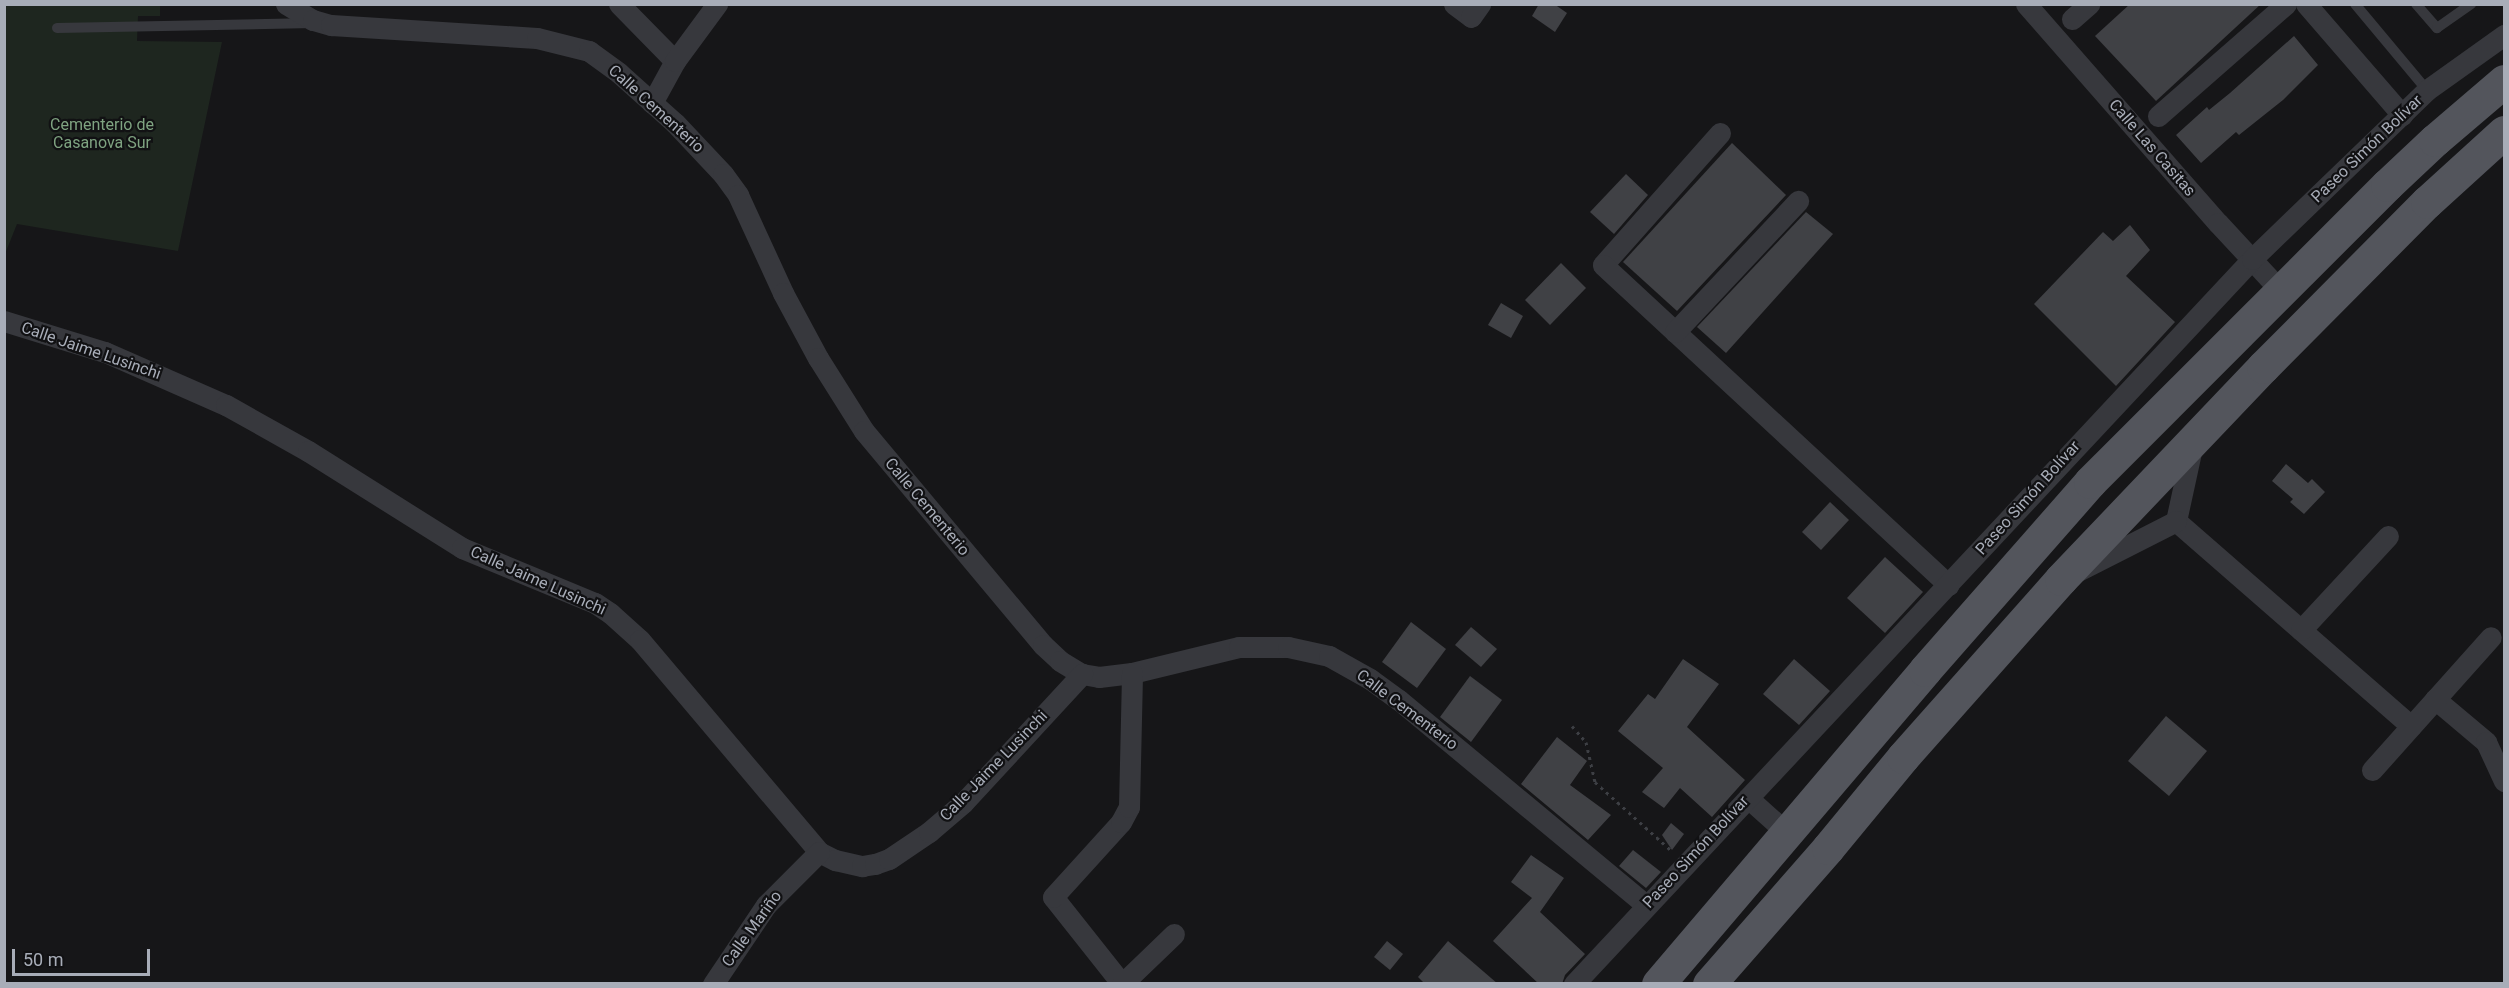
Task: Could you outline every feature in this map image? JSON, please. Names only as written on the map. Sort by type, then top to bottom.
[{"type":"main road","points":[[1658,984],[1925,670],[2090,482],[2280,290],[2435,140],[2505,81]]},
{"type":"main road","points":[[1709,984],[2061,579],[2427,202],[2505,132]]},
{"type":"street","name":"Calle Cementerio","points":[[286,4],[322,23],[537,38],[575,46],[603,60],[703,151],[738,195],[799,324],[837,392],[864,431],[1043,645],[1060,661],[1082,674],[1099,677],[1132,673],[1218,650],[1255,646],[1311,652],[1344,663],[1399,700],[1646,905]]},
{"type":"street","points":[[619,4],[675,61]]},
{"type":"street","points":[[652,103],[675,61],[717,4]]},
{"type":"street","points":[[1454,4],[1471,17],[1480,4]]},
{"type":"street","name":"Calle Las Casitas","points":[[2026,4],[2280,290]]},
{"type":"street","points":[[2072,19],[2089,4]]},
{"type":"street","points":[[2158,116],[2286,4]]},
{"type":"street","points":[[2306,4],[2402,115]]},
{"type":"street","name":"Paseo Simón Bolívar","points":[[1574,984],[2252,259],[2427,90],[2505,35]]},
{"type":"street","points":[[1720,133],[1603,266],[1949,585]]},
{"type":"street","points":[[1675,332],[1798,201]]},
{"type":"street","name":"Calle Jaime Lusinchi","points":[[4,321],[105,352],[217,401],[308,451],[462,548],[595,603],[610,613],[640,640],[819,852],[835,860],[862,866],[889,859],[929,832],[963,803],[1082,674]]},
{"type":"street","points":[[2176,521],[2194,440]]},
{"type":"street","points":[[2061,579],[2176,521]]},
{"type":"street","points":[[2176,521],[2411,726]]},
{"type":"street","points":[[2301,630],[2388,537]]},
{"type":"street","points":[[2372,770],[2491,637]]},
{"type":"street","points":[[1132,673],[1129,807],[1121,822],[1053,897],[1122,984],[1174,934]]},
{"type":"street","points":[[2435,699],[2486,741],[2505,781]]},
{"type":"street","points":[[1748,798],[1787,833]]},
{"type":"street","name":"Calle Mariño","points":[[713,984],[766,905],[819,852]]},
{"type":"lane","points":[[2355,4],[2427,90]]},
{"type":"lane","points":[[2416,4],[2437,28],[2471,4]]},
{"type":"lane","points":[[57,28],[322,23]]},
{"type":"path","points":[[1572,726],[1586,742],[1595,782],[1686,863]]},
{"type":"green space","name":"Cementerio de Casanova Sur","points":[[5,5],[160,5],[160,16],[138,16],[137,41],[222,42],[178,251],[17,224],[5,254]]},
{"type":"building","points":[[1539,4],[1554,4],[1567,13],[1555,32],[1532,16]]},
{"type":"building","points":[[2130,4],[2261,4],[2156,101],[2095,36]]},
{"type":"building","points":[[2294,36],[2318,65],[2283,100],[2239,135],[2236,132],[2201,163],[2176,135],[2207,107],[2209,110],[2230,93]]},
{"type":"building","points":[[1732,143],[1786,195],[1677,311],[1623,262]]},
{"type":"building","points":[[1626,174],[1648,195],[1614,234],[1590,212]]},
{"type":"building","points":[[1806,212],[1833,234],[1726,353],[1697,327]]},
{"type":"building","points":[[2130,225],[2150,250],[2126,276],[2175,322],[2116,386],[2034,304],[2103,232],[2113,241]]},
{"type":"building","points":[[1561,263],[1586,288],[1550,325],[1525,300]]},
{"type":"building","points":[[1501,303],[1523,316],[1511,338],[1488,325]]},
{"type":"building","points":[[2286,464],[2308,483],[2312,479],[2325,492],[2304,514],[2290,502],[2293,499],[2272,481]]},
{"type":"building","points":[[1830,502],[1849,520],[1821,550],[1802,532]]},
{"type":"building","points":[[1885,557],[1923,592],[1885,633],[1847,598]]},
{"type":"building","points":[[1411,622],[1446,649],[1417,688],[1382,662]]},
{"type":"building","points":[[1471,627],[1497,649],[1481,667],[1455,645]]},
{"type":"building","points":[[1683,659],[1719,684],[1687,727],[1745,780],[1712,817],[1680,788],[1664,808],[1642,792],[1663,768],[1618,731],[1648,694],[1655,699]]},
{"type":"building","points":[[1794,659],[1830,691],[1799,725],[1763,694]]},
{"type":"building","points":[[1470,676],[1502,700],[1471,742],[1440,717]]},
{"type":"building","points":[[2166,716],[2207,751],[2169,796],[2128,761]]},
{"type":"building","points":[[1557,737],[1587,761],[1570,785],[1611,815],[1588,840],[1521,784]]},
{"type":"building","points":[[1671,823],[1684,834],[1672,850],[1662,835]]},
{"type":"building","points":[[1633,850],[1661,872],[1646,888],[1619,866]]},
{"type":"building","points":[[1531,855],[1564,878],[1540,912],[1585,954],[1565,975],[1562,984],[1539,984],[1493,941],[1532,898],[1511,882]]},
{"type":"building","points":[[1387,941],[1403,954],[1390,970],[1374,957]]},
{"type":"building","points":[[1448,941],[1498,984],[1425,984],[1418,977]]}]
